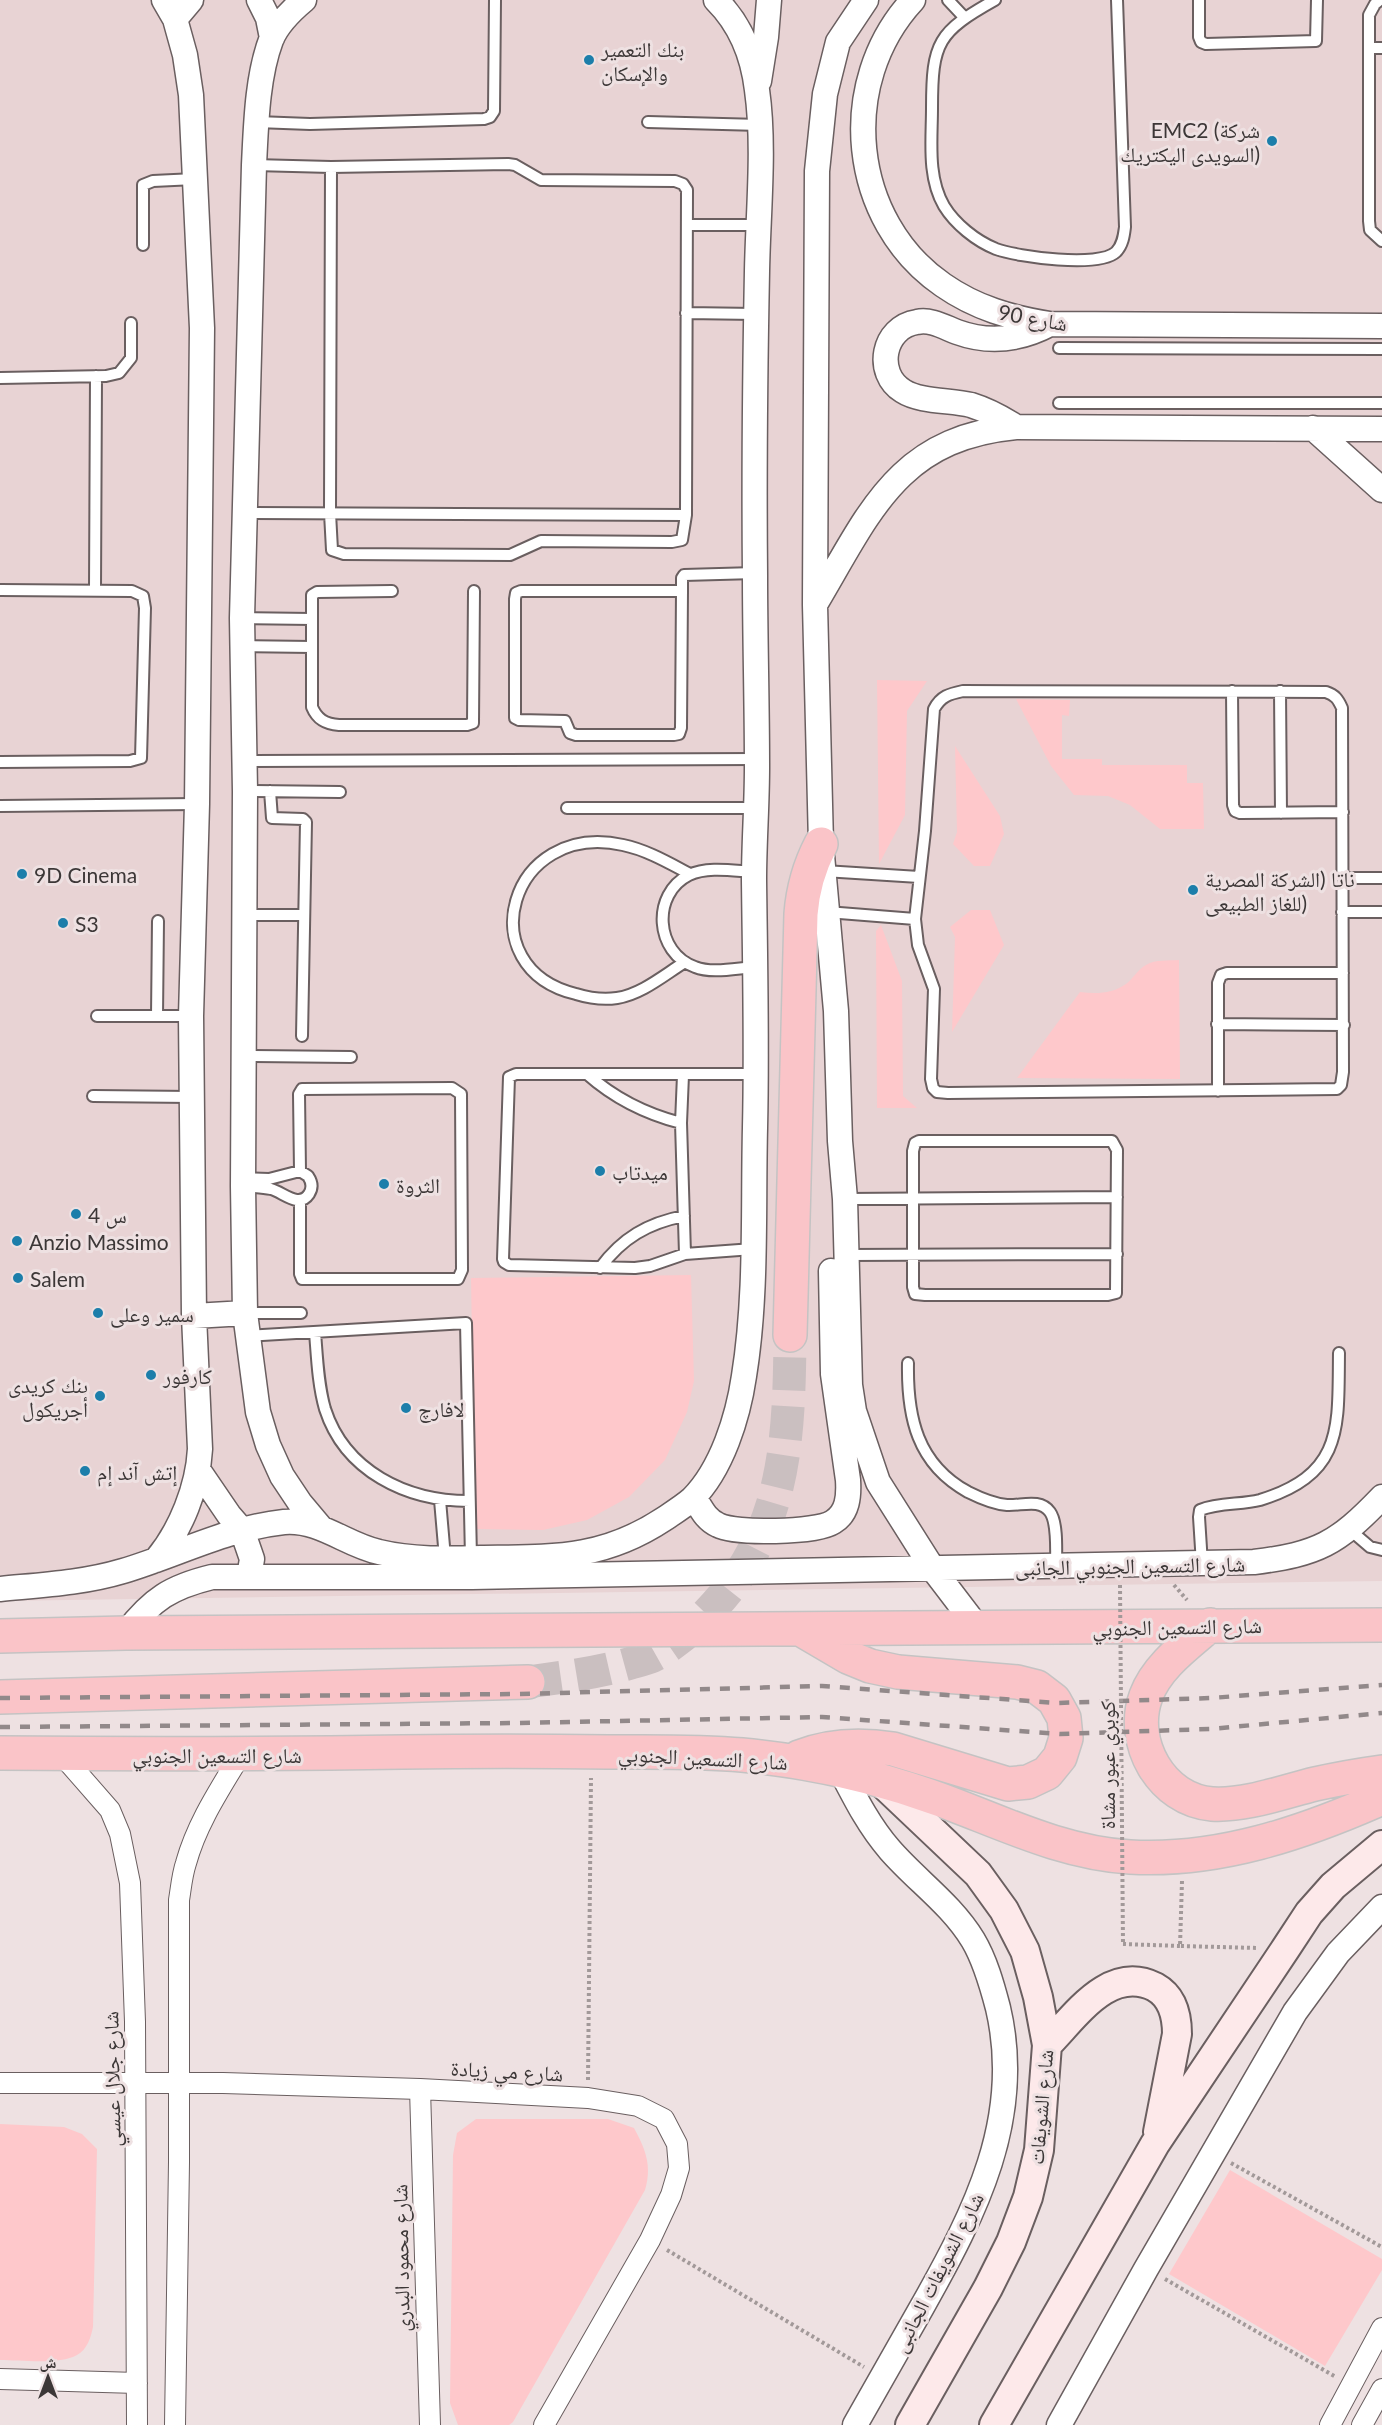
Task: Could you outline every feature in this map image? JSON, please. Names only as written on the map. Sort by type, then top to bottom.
[{"type":"highway","points":[[790,1335],[801,914],[804,887],[812,862],[822,858]]},
{"type":"highway","points":[[1210,1625],[1176,1654],[1158,1674],[1146,1696],[1141,1723],[1145,1748],[1156,1772],[1178,1794],[1211,1804],[1255,1800],[1316,1784],[1382,1772]]},
{"type":"highway","name":"شارع التسعين الجنوبي","points":[[0,1636],[126,1633],[1382,1625]]},
{"type":"highway","points":[[789,1761],[805,1754],[840,1746],[875,1746],[893,1749],[1008,1784],[1028,1782],[1047,1773],[1060,1757],[1066,1738],[1064,1718],[1054,1700],[1037,1687],[1017,1682],[898,1672],[870,1666],[848,1657],[802,1629]]},
{"type":"highway","points":[[0,1697],[528,1682]]},
{"type":"highway","name":"شارع التسعين الجنوبي","points":[[0,1753],[241,1754],[471,1751],[699,1753],[789,1761],[840,1770],[936,1798],[1025,1834],[1076,1849],[1129,1857],[1183,1857],[1256,1844],[1328,1822],[1382,1798]]},
{"type":"main road","name":"شارع الشويفات","points":[[881,1782],[978,1874],[1004,1910],[1025,1951],[1038,1997],[1047,2045],[1039,2150],[1028,2197],[1011,2242],[988,2288],[910,2425]]},
{"type":"main road","points":[[994,2425],[1155,2144],[1309,1913],[1333,1886],[1382,1845]]},
{"type":"main road","points":[[1047,2045],[1088,2003],[1113,1984],[1129,1980],[1146,1983],[1160,1990],[1171,2003],[1177,2018],[1177,2034],[1155,2144]]},
{"type":"street","points":[[156,1560],[166,1548],[176,1529],[199,1471],[200,1449],[194,1316],[191,1016],[197,804],[202,328],[191,95],[185,55],[169,10],[191,0]]},
{"type":"street","points":[[259,0],[268,18],[272,38]]},
{"type":"street","points":[[304,0],[292,10],[272,38],[265,63],[254,165],[243,513],[245,791],[243,1182],[246,1325],[258,1412],[268,1445],[282,1476],[300,1503],[321,1528]]},
{"type":"street","points":[[757,90],[766,38],[769,0]]},
{"type":"street","points":[[846,0],[847,27]]},
{"type":"street","points":[[866,0],[838,42],[825,94],[817,171],[815,605],[822,858],[836,1011],[840,1141],[845,1199],[850,1385],[854,1411],[878,1482],[933,1569],[978,1628]]},
{"type":"street","name":"شارع 90","points":[[913,0],[901,13],[878,50],[865,93],[862,117],[865,165],[880,211],[906,252],[942,285],[991,310],[1020,319],[1050,324],[1382,326]]},
{"type":"street","points":[[126,1633],[142,1612],[162,1595],[186,1584],[212,1577],[472,1568],[590,1553],[619,1544],[647,1530],[694,1497],[716,1466],[732,1425],[743,1383],[750,1331],[753,1249],[756,1074],[754,872],[757,759],[756,314],[760,125],[751,59],[741,32],[722,6]]},
{"type":"street","points":[[1017,427],[971,405],[914,396],[904,392],[889,377],[885,356],[888,346],[900,329],[919,321],[989,340],[1021,337],[1050,324]]},
{"type":"street","points":[[815,605],[874,505],[906,469],[936,449],[969,434],[1017,427],[1382,429]]},
{"type":"street","points":[[1313,428],[1382,490]]},
{"type":"street","points":[[694,1497],[706,1517],[719,1526],[736,1530],[803,1530],[834,1522],[845,1510],[849,1498],[848,1480],[835,1405],[831,1327],[831,1198],[834,1165],[840,1141]]},
{"type":"street","points":[[194,1316],[246,1325]]},
{"type":"street","points":[[199,1471],[242,1530],[252,1559],[249,1577]]},
{"type":"street","points":[[1349,1529],[1382,1497]]},
{"type":"street","points":[[0,1589],[92,1579],[156,1560],[219,1535],[286,1522],[304,1522],[369,1550],[386,1554],[445,1558],[472,1568]]},
{"type":"street","name":"شارع التسعين الجنوبي الجانبى","points":[[472,1568],[933,1569],[1202,1564],[1281,1559],[1326,1546],[1349,1529]]},
{"type":"street","name":"شارع جلال عيسي","points":[[61,1754],[110,1810],[122,1843],[130,1883],[136,2083],[137,2425]]},
{"type":"street","points":[[175,2425],[179,1900],[185,1865],[205,1816],[241,1754]]},
{"type":"street","name":"شارع الشويفات الجانبى","points":[[840,1770],[876,1834],[892,1853],[940,1899],[973,1940],[992,1984],[1003,2031],[1006,2079],[1001,2126],[973,2211],[950,2258],[855,2425]]},
{"type":"street","points":[[1059,2425],[1146,2269],[1215,2154],[1295,2012],[1338,1953],[1382,1907]]},
{"type":"street","name":"شارع مي زيادة","points":[[0,2083],[179,2082],[420,2089],[588,2098],[638,2106],[664,2119],[677,2144],[680,2168],[671,2195],[650,2240],[544,2425]]},
{"type":"street","name":"شارع محمود البدري","points":[[420,2089],[430,2425]]},
{"type":"street","points":[[1330,2425],[1382,2328]]},
{"type":"street","points":[[0,2379],[137,2382]]},
{"type":"street","points":[[1362,2425],[1382,2389]]},
{"type":"lane","points":[[257,122],[310,124],[490,117],[494,111],[495,0]]},
{"type":"lane","points":[[708,0],[722,6]]},
{"type":"lane","points":[[948,0],[964,17]]},
{"type":"lane","points":[[995,0],[964,17],[952,27],[937,50],[932,77],[933,174],[936,190],[944,207],[968,232],[996,249],[1033,257],[1090,260],[1105,258],[1116,252],[1123,241],[1125,227],[1117,0]]},
{"type":"lane","points":[[1199,0],[1199,37],[1201,42],[1206,44],[1316,41],[1317,0]]},
{"type":"lane","points":[[1380,0],[1375,4],[1370,15],[1369,221],[1370,230],[1382,241]]},
{"type":"lane","points":[[1369,48],[1382,48]]},
{"type":"lane","points":[[648,122],[760,125]]},
{"type":"lane","points":[[254,165],[331,167],[508,164],[515,165],[541,180],[680,182],[686,186],[686,515],[682,540],[672,542],[541,540],[510,555],[344,554],[332,550],[330,513],[331,167]]},
{"type":"lane","points":[[143,244],[143,185],[153,181],[195,179]]},
{"type":"lane","points":[[687,225],[758,225]]},
{"type":"lane","points":[[686,313],[756,314]]},
{"type":"lane","points":[[0,378],[96,376],[119,373],[128,364],[132,352],[131,323]]},
{"type":"lane","points":[[1059,348],[1382,349]]},
{"type":"lane","points":[[95,590],[96,376]]},
{"type":"lane","points":[[1059,403],[1382,403]]},
{"type":"lane","points":[[243,513],[686,515]]},
{"type":"lane","points":[[682,591],[521,591],[516,593],[515,717],[519,720],[565,721],[570,733],[576,735],[679,734],[681,728],[682,591],[682,578],[684,575],[755,573]]},
{"type":"lane","points":[[0,590],[139,592],[145,601],[141,758],[130,761],[0,762]]},
{"type":"lane","points":[[392,591],[315,592],[312,597],[312,707],[325,723],[339,725],[470,725],[474,720],[474,591]]},
{"type":"lane","points":[[242,618],[312,619]]},
{"type":"lane","points":[[243,646],[312,647]]},
{"type":"lane","points":[[963,691],[1280,691],[1326,692],[1339,701],[1342,708],[1344,1025],[1343,1079],[1337,1089],[937,1092],[931,1083],[934,989],[918,945],[915,919],[926,831],[934,709],[939,699],[950,693],[963,691]]},
{"type":"lane","points":[[1232,691],[1233,805],[1235,811],[1240,813],[1343,812]]},
{"type":"lane","points":[[1280,691],[1281,813]]},
{"type":"lane","points":[[244,761],[757,759]]},
{"type":"lane","points":[[245,791],[340,792]]},
{"type":"lane","points":[[270,791],[272,818],[306,821],[302,1036]]},
{"type":"lane","points":[[0,806],[197,804]]},
{"type":"lane","points":[[567,808],[756,808]]},
{"type":"lane","points":[[685,962],[643,989],[617,998],[591,998],[567,992],[544,981],[527,963],[516,941],[513,916],[518,892],[530,871],[549,854],[572,845],[597,842],[624,845],[652,855],[690,874]]},
{"type":"lane","points":[[822,858],[919,877]]},
{"type":"lane","points":[[754,872],[715,870],[690,874],[672,890],[664,904],[662,921],[664,937],[673,951],[685,962],[704,969],[756,967]]},
{"type":"lane","points":[[1342,878],[1382,878]]},
{"type":"lane","points":[[826,912],[915,919]]},
{"type":"lane","points":[[1342,912],[1382,912]]},
{"type":"lane","points":[[245,915],[304,915]]},
{"type":"lane","points":[[157,1016],[158,921]]},
{"type":"lane","points":[[1218,1091],[1218,983],[1221,975],[1227,973],[1343,973]]},
{"type":"lane","points":[[97,1016],[191,1016]]},
{"type":"lane","points":[[1217,1024],[1344,1025]]},
{"type":"lane","points":[[245,1056],[351,1057]]},
{"type":"lane","points":[[753,1249],[685,1254],[644,1268],[509,1265],[504,1263],[503,1258],[509,1077],[516,1074],[756,1074]]},
{"type":"lane","points":[[587,1074],[628,1103],[660,1117],[681,1123]]},
{"type":"lane","points":[[682,1075],[681,1123],[685,1254]]},
{"type":"lane","points":[[300,1171],[299,1094],[302,1089],[452,1088],[460,1094],[462,1270],[458,1279],[302,1279],[300,1274],[300,1200]]},
{"type":"lane","points":[[93,1096],[193,1097]]},
{"type":"lane","points":[[924,1141],[1112,1141],[1117,1150],[1116,1293],[1108,1295],[919,1295],[913,1291],[913,1199],[913,1146],[915,1143],[924,1141]]},
{"type":"lane","points":[[300,1171],[308,1176],[312,1186],[308,1195],[300,1200],[290,1199],[282,1192],[243,1182],[269,1179],[300,1171]]},
{"type":"lane","points":[[845,1199],[1117,1197]]},
{"type":"lane","points":[[600,1268],[612,1251],[627,1238],[664,1220],[684,1216]]},
{"type":"lane","points":[[847,1255],[1117,1254]]},
{"type":"lane","points":[[246,1325],[301,1313]]},
{"type":"lane","points":[[246,1325],[315,1332],[466,1323],[472,1568]]},
{"type":"lane","points":[[315,1332],[325,1407],[332,1427],[350,1455],[373,1475],[404,1490],[440,1500],[469,1501]]},
{"type":"lane","points":[[1202,1564],[1200,1510],[1260,1500],[1305,1479],[1322,1464],[1333,1443],[1338,1419],[1339,1353]]},
{"type":"lane","points":[[908,1363],[907,1397],[926,1456],[940,1473],[983,1500],[1006,1505],[1037,1504],[1050,1512],[1054,1521],[1056,1567]]},
{"type":"lane","points":[[440,1500],[445,1558]]},
{"type":"lane","points":[[1349,1529],[1370,1547],[1382,1550]]},
{"type":"path","name":"كوبري عبور مشاة","points":[[1120,1585],[1123,1944],[1180,1946]]},
{"type":"path","points":[[588,2098],[591,1752]]},
{"type":"path","points":[[1183,1857],[1180,1946],[1286,1948]]},
{"type":"path","points":[[1215,2154],[1382,2247]]},
{"type":"path","points":[[650,2240],[882,2378]]},
{"type":"path","points":[[1146,2269],[1352,2386]]},
{"type":"shaded area","points":[[0,0],[1382,0],[1382,1581],[0,1601]]},
{"type":"shaded area","points":[[877,680],[927,681],[907,711],[905,815],[879,864]]},
{"type":"shaded area","points":[[1016,699],[1070,700],[1069,716],[1062,715],[1062,759],[1102,759],[1102,765],[1187,765],[1187,783],[1203,783],[1204,829],[1160,829],[1130,805],[1108,796],[1074,795],[1051,766]]},
{"type":"shaded area","points":[[955,746],[1000,816],[1004,834],[990,866],[974,866],[953,844],[957,832]]},
{"type":"shaded area","points":[[971,910],[990,910],[1004,945],[952,1032],[955,937],[950,927]]},
{"type":"shaded area","points":[[881,925],[902,981],[903,1096],[917,1108],[877,1108],[876,931]]},
{"type":"shaded area","points":[[1179,960],[1180,1079],[1017,1078],[1080,992],[1098,993],[1115,990],[1126,984],[1140,969],[1150,963]]},
{"type":"shaded area","points":[[691,1275],[694,1381],[687,1412],[665,1460],[629,1497],[587,1520],[543,1530],[475,1529],[471,1278]]},
{"type":"shaded area","points":[[476,2119],[608,2119],[634,2128],[645,2151],[648,2166],[645,2190],[513,2422],[509,2425],[458,2425],[450,2403],[453,2155],[457,2133]]},
{"type":"shaded area","points":[[0,2124],[64,2127],[82,2134],[97,2149],[93,2327],[86,2347],[70,2358],[50,2361],[0,2360]]},
{"type":"shaded area","points":[[1230,2170],[1382,2259],[1382,2270],[1325,2366],[1169,2274]]},
{"type":"tunnel","points":[[528,1682],[605,1669],[653,1656],[694,1626],[716,1604],[740,1574],[757,1543],[770,1511],[779,1477],[788,1408],[790,1335]]},
{"type":"railway","points":[[0,1698],[518,1694],[822,1686],[1057,1703],[1211,1698],[1382,1685]]},
{"type":"railway","points":[[0,1727],[517,1723],[822,1717],[1060,1734],[1210,1729],[1382,1713]]},
{"type":"place","name":"بنك التعمير والإسكان","points":[[589,60]]},
{"type":"place","name":"EMC2 (شركة السويدى اليكتريك)","points":[[1272,141]]},
{"type":"place","name":"9D Cinema","points":[[22,874]]},
{"type":"place","name":"ناتا (الشركة المصرية للغاز الطبيعى)","points":[[1193,890]]},
{"type":"place","name":"S3","points":[[63,923]]},
{"type":"place","name":"ميدتاب","points":[[600,1171]]},
{"type":"place","name":"الثروة","points":[[384,1184]]},
{"type":"place","name":"س 4","points":[[76,1214]]},
{"type":"place","name":"Anzio Massimo","points":[[17,1241]]},
{"type":"place","name":"Salem","points":[[18,1278]]},
{"type":"place","name":"سمير وعلى","points":[[98,1313]]},
{"type":"place","name":"كارفور","points":[[151,1375]]},
{"type":"place","name":"بنك كريدى أجريكول","points":[[100,1396]]},
{"type":"place","name":"لافارﭺ","points":[[406,1408]]},
{"type":"place","name":"إتش آند إم","points":[[85,1471]]}]
